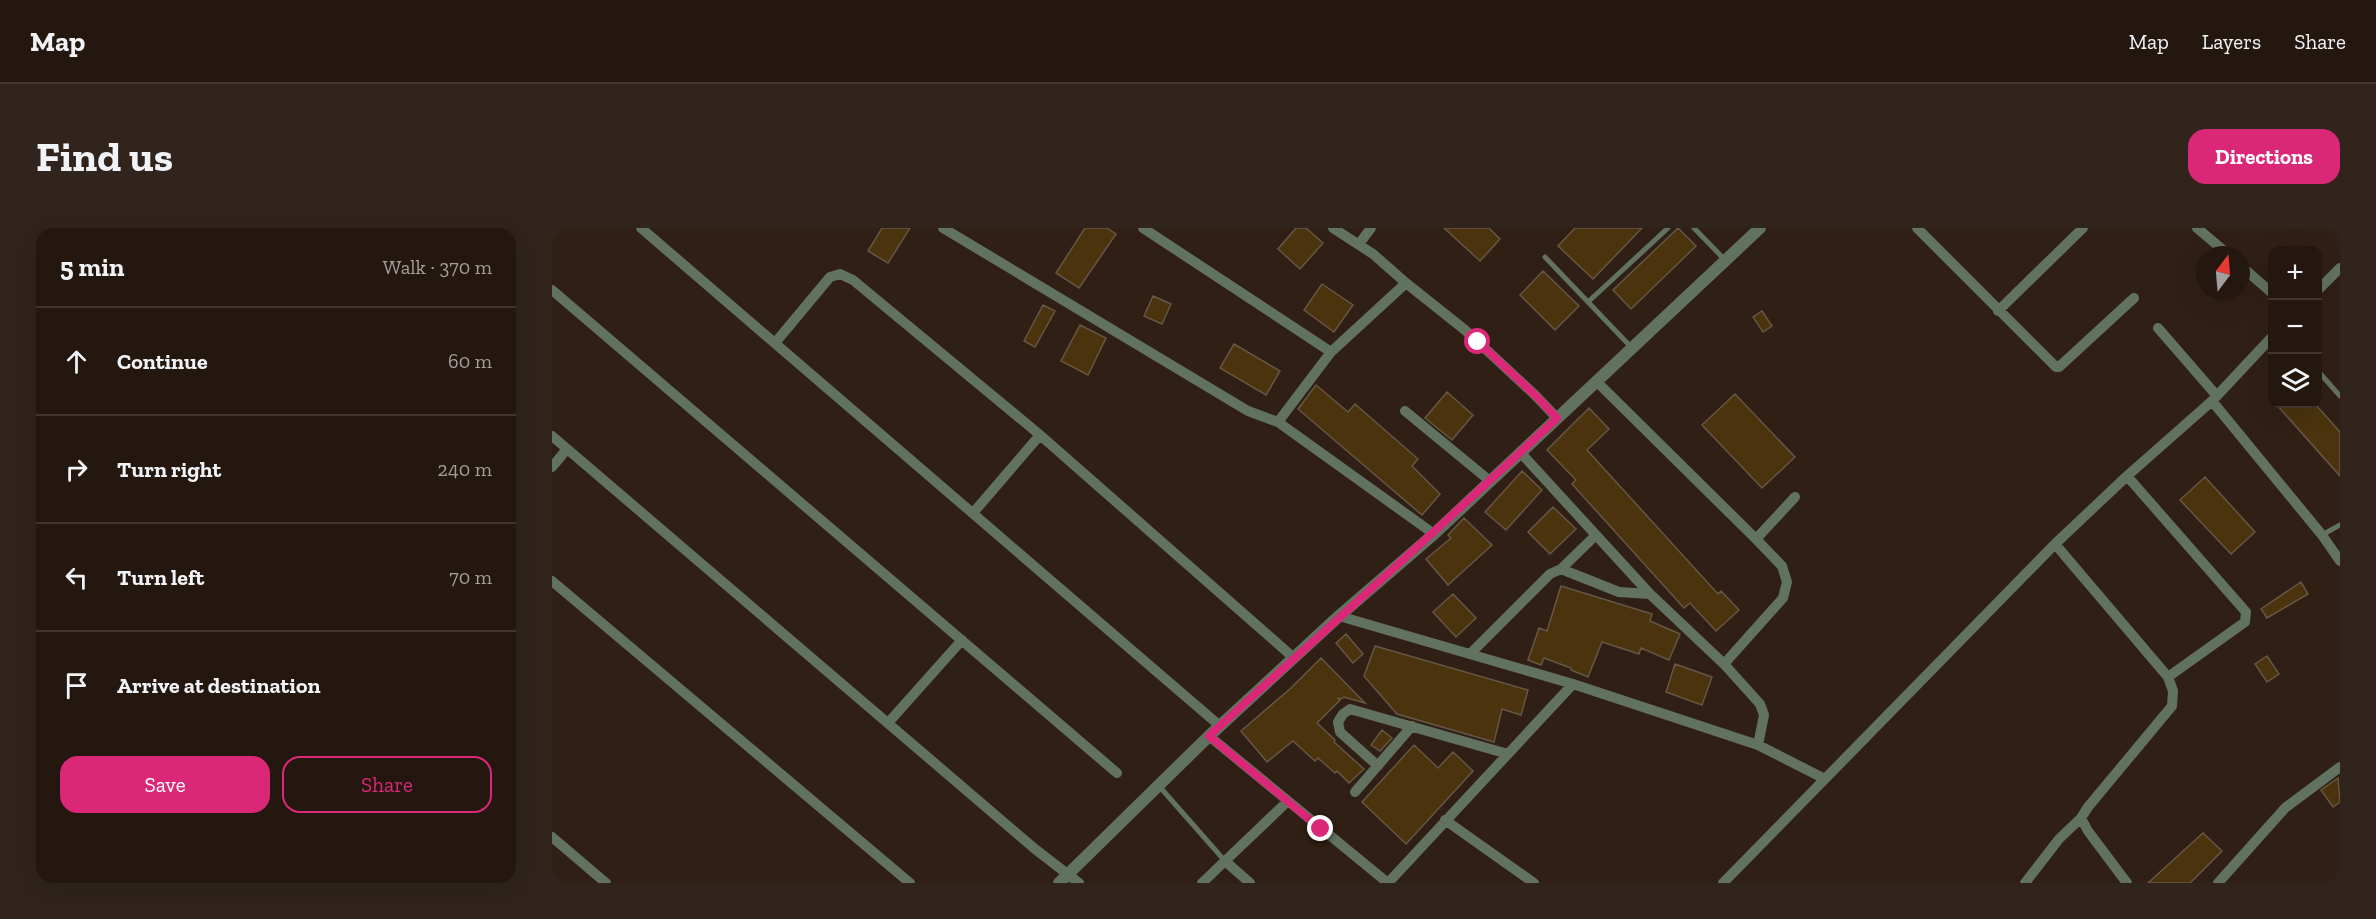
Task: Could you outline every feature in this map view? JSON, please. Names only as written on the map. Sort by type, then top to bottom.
[{"type":"street","points":[[640,228],[1220,726]]},
{"type":"street","points":[[943,228],[1248,411],[1278,422],[1434,534]]},
{"type":"street","points":[[1143,228],[1331,352]]},
{"type":"street","points":[[1333,228],[1373,254],[1465,330],[1557,418]]},
{"type":"street","points":[[1359,244],[1371,228]]},
{"type":"street","points":[[1059,883],[1209,736],[1339,616],[1434,534],[1760,228]]},
{"type":"street","points":[[1917,228],[2053,366],[2059,367],[2134,298]]},
{"type":"street","points":[[1998,310],[2083,228]]},
{"type":"street","points":[[2197,228],[2218,246]]},
{"type":"street","points":[[2322,286],[2340,268]]},
{"type":"street","points":[[775,343],[830,277],[840,274],[853,280],[1040,435],[1294,658]]},
{"type":"street","points":[[2250,274],[2268,290]]},
{"type":"street","points":[[1278,422],[1331,352],[1406,283]]},
{"type":"street","points":[[552,290],[1117,773]]},
{"type":"street","points":[[2158,328],[2322,535],[2340,561]]},
{"type":"street","points":[[1723,883],[2055,544],[2214,398],[2268,341]]},
{"type":"street","points":[[1596,381],[1782,567],[1787,582],[1783,598],[1724,664]]},
{"type":"street","points":[[1405,411],[1490,481]]},
{"type":"street","points":[[973,513],[1040,435]]},
{"type":"street","points":[[552,436],[1035,849],[1079,883]]},
{"type":"street","points":[[552,467],[567,449]]},
{"type":"street","points":[[1520,453],[1650,594],[1724,664],[1760,704],[1764,715],[1758,745]]},
{"type":"street","points":[[2127,476],[2246,612],[2245,622],[2168,677]]},
{"type":"street","points":[[1756,539],[1795,497]]},
{"type":"street","points":[[1470,654],[1550,574],[1561,569],[1596,535]]},
{"type":"street","points":[[2025,883],[2059,839],[2081,818],[2172,706],[2173,692],[2168,677],[2055,544]]},
{"type":"street","points":[[1561,569],[1619,592],[1650,594]]},
{"type":"street","points":[[552,581],[910,883]]},
{"type":"street","points":[[1339,616],[1573,684],[1758,745],[1825,779]]},
{"type":"street","points":[[888,723],[962,640]]},
{"type":"street","points":[[1209,736],[1388,883],[1573,684]]},
{"type":"street","points":[[1378,766],[1340,732],[1338,722],[1350,709],[1508,754]]},
{"type":"street","points":[[1355,792],[1412,726]]},
{"type":"street","points":[[2218,883],[2285,807],[2340,767]]},
{"type":"street","points":[[1202,883],[1288,801]]},
{"type":"street","points":[[2081,818],[2127,883]]},
{"type":"street","points":[[1445,820],[1534,883]]},
{"type":"street","points":[[553,840],[606,883]]},
{"type":"street","points":[[1226,861],[1250,883]]},
{"type":"lane","points":[[1588,302],[1668,228]]},
{"type":"lane","points":[[1694,228],[1725,260]]},
{"type":"lane","points":[[1545,257],[1632,348]]},
{"type":"lane","points":[[2322,376],[2340,396]]},
{"type":"lane","points":[[2322,535],[2340,525]]},
{"type":"lane","points":[[1159,786],[1226,861]]},
{"type":"building","points":[[882,228],[910,228],[888,263],[868,251]]},
{"type":"building","points":[[1085,228],[1107,228],[1116,234],[1079,288],[1056,273]]},
{"type":"building","points":[[1296,228],[1306,228],[1323,243],[1300,269],[1278,249]]},
{"type":"building","points":[[1444,228],[1489,228],[1500,239],[1480,261]]},
{"type":"building","points":[[1575,228],[1642,228],[1593,279],[1558,246]]},
{"type":"building","points":[[1678,228],[1696,246],[1631,309],[1613,290]]},
{"type":"building","points":[[1543,271],[1579,306],[1555,330],[1520,295]]},
{"type":"building","points":[[1322,284],[1353,305],[1334,332],[1304,310]]},
{"type":"building","points":[[1153,296],[1171,304],[1162,324],[1144,316]]},
{"type":"building","points":[[1043,305],[1055,311],[1035,347],[1024,341]]},
{"type":"building","points":[[1762,311],[1772,326],[1763,332],[1753,317]]},
{"type":"building","points":[[1080,325],[1106,338],[1088,375],[1061,361]]},
{"type":"building","points":[[1234,344],[1280,371],[1266,395],[1220,368]]},
{"type":"building","points":[[1316,385],[1348,412],[1355,404],[1418,459],[1412,466],[1440,494],[1422,515],[1298,409]]},
{"type":"building","points":[[1447,392],[1473,415],[1452,440],[1425,418]]},
{"type":"building","points":[[1735,394],[1795,457],[1762,488],[1702,425]]},
{"type":"building","points":[[1589,408],[1609,429],[1587,450],[1718,594],[1721,591],[1739,610],[1716,631],[1690,603],[1684,608],[1572,484],[1576,480],[1547,450]]},
{"type":"building","points":[[2280,408],[2319,408],[2340,432],[2340,476]]},
{"type":"building","points":[[1522,471],[1542,490],[1506,530],[1485,512]]},
{"type":"building","points":[[2205,477],[2255,532],[2231,554],[2180,500]]},
{"type":"building","points":[[1553,507],[1576,529],[1550,554],[1528,532]]},
{"type":"building","points":[[1464,518],[1492,545],[1448,585],[1426,559],[1451,538],[1448,535]]},
{"type":"building","points":[[2301,582],[2308,594],[2267,618],[2261,609]]},
{"type":"building","points":[[1561,586],[1652,614],[1650,621],[1680,634],[1669,660],[1641,648],[1639,654],[1602,642],[1588,677],[1544,658],[1541,665],[1528,660],[1539,628],[1547,631]]},
{"type":"building","points":[[1453,594],[1476,618],[1456,637],[1433,612]]},
{"type":"building","points":[[1346,634],[1363,654],[1353,663],[1336,643]]},
{"type":"building","points":[[1375,646],[1528,690],[1521,715],[1502,709],[1494,742],[1397,714],[1364,676]]},
{"type":"building","points":[[2267,656],[2279,674],[2267,682],[2255,664]]},
{"type":"building","points":[[1321,658],[1365,703],[1344,697],[1337,698],[1340,700],[1317,723],[1364,769],[1349,783],[1337,771],[1335,773],[1318,758],[1315,761],[1293,741],[1267,762],[1241,731],[1291,688]]},
{"type":"building","points":[[1675,664],[1712,677],[1702,705],[1666,692]]},
{"type":"building","points":[[1382,730],[1392,738],[1380,751],[1371,745]]},
{"type":"building","points":[[1414,745],[1438,768],[1453,752],[1473,771],[1406,844],[1362,802]]},
{"type":"building","points":[[2338,778],[2340,802],[2333,807],[2321,790]]},
{"type":"building","points":[[2203,833],[2222,851],[2190,883],[2148,883]]},
{"type":"route","points":[[1321,829],[1209,736],[1339,616],[1434,534],[1557,418],[1478,342]]}]
